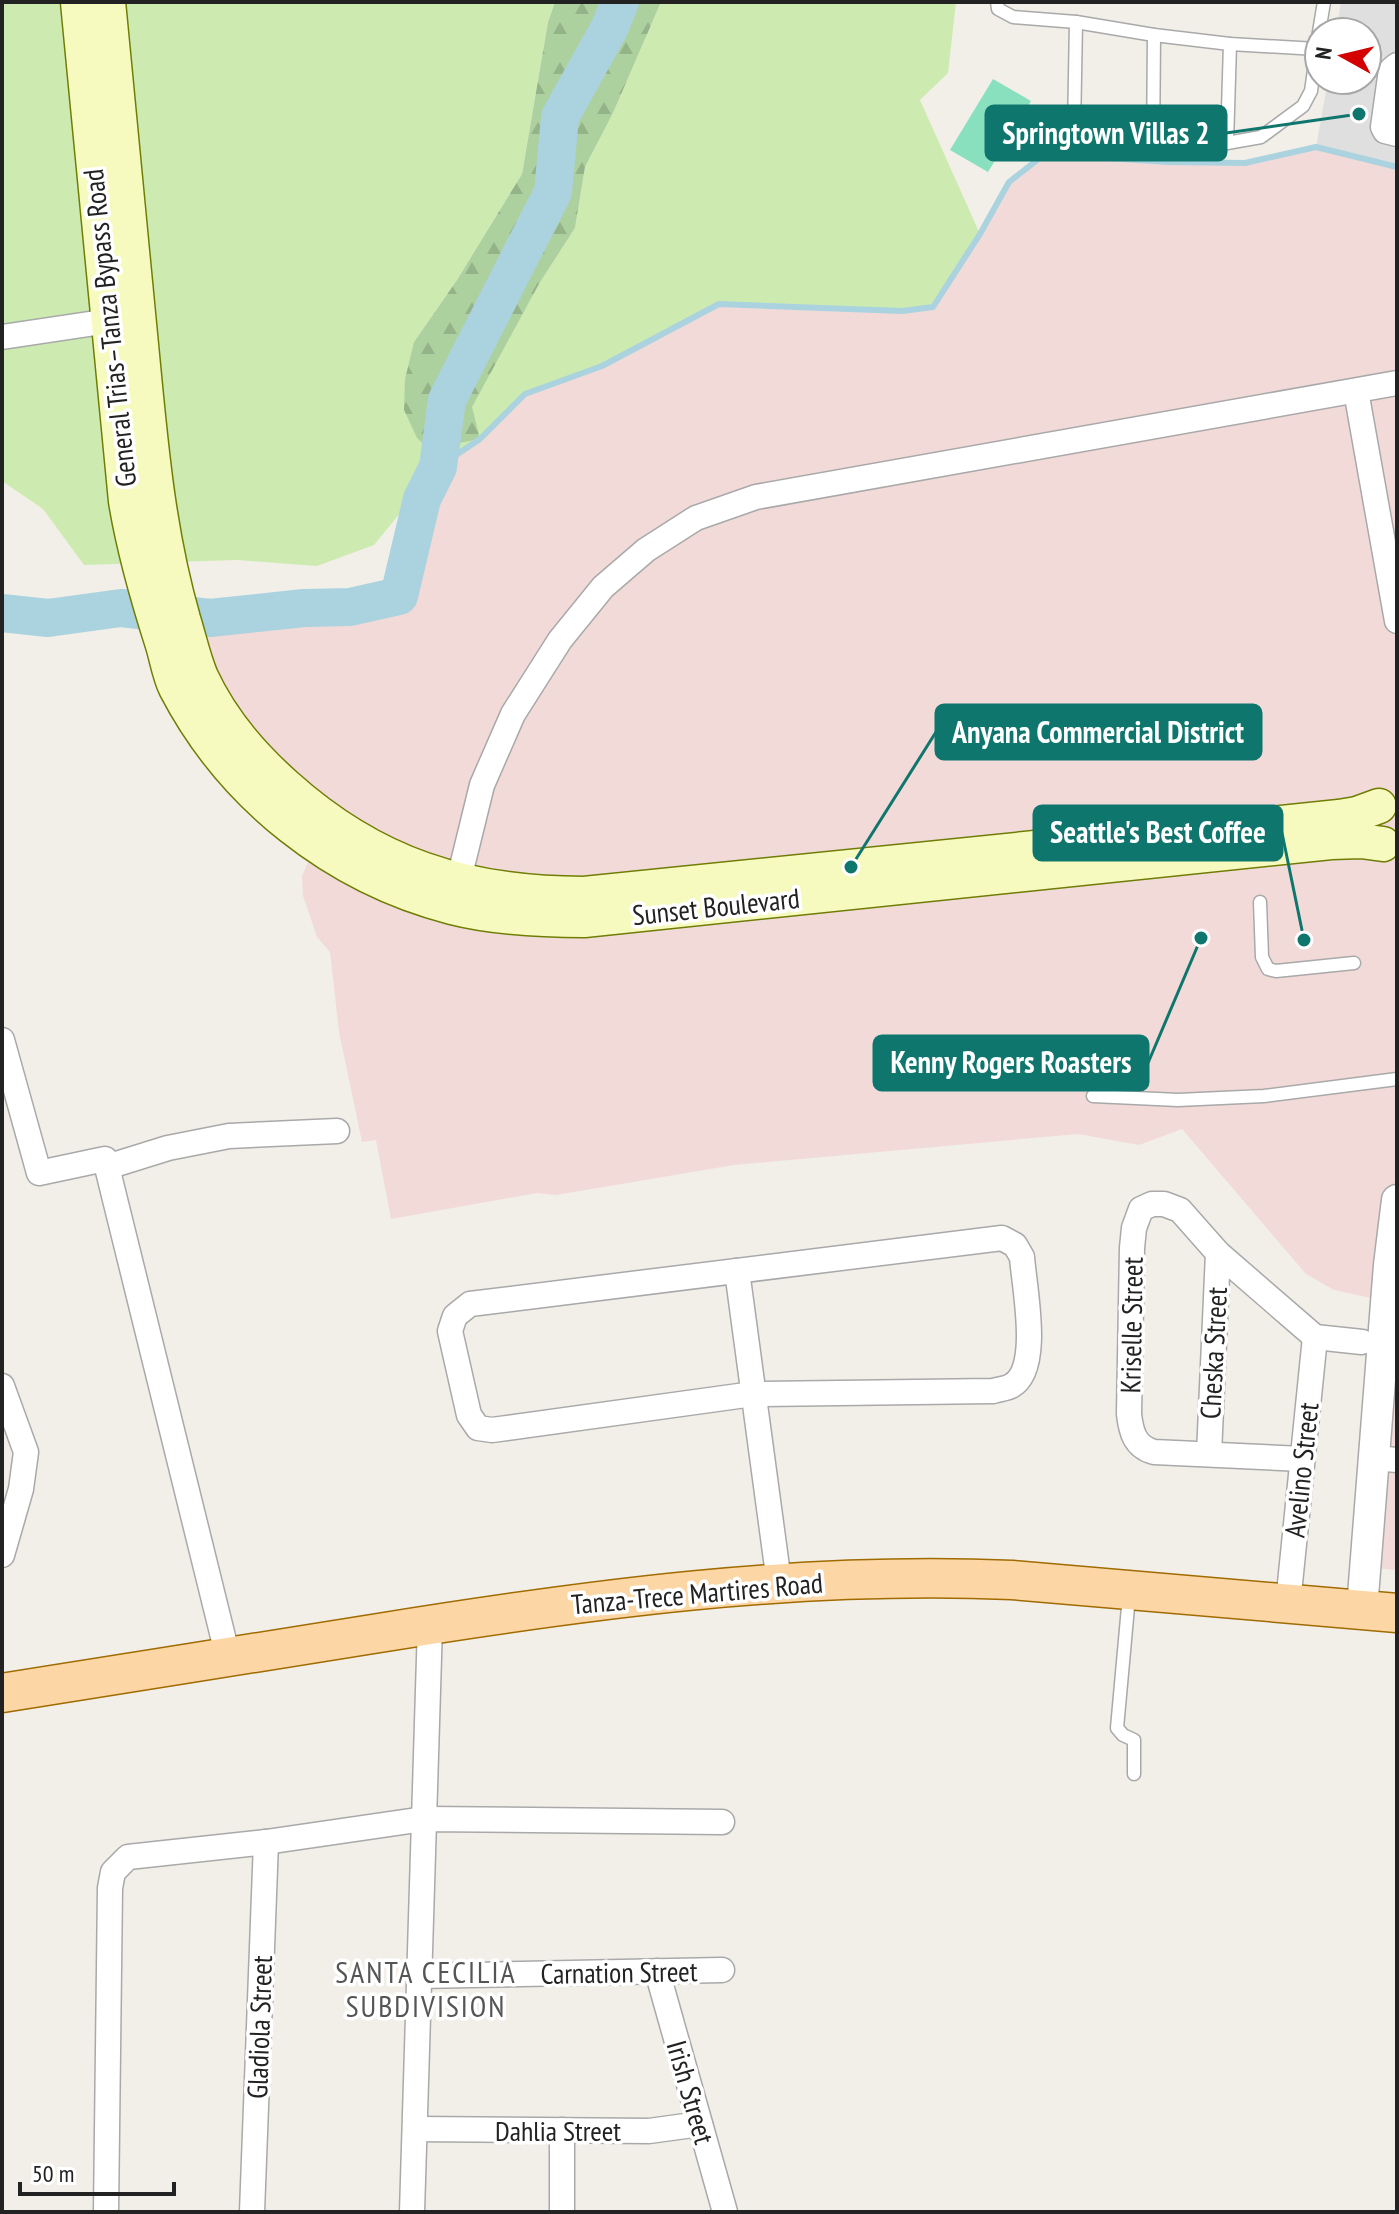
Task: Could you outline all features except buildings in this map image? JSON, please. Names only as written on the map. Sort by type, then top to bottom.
[{"type":"main road","name":"General Trias–Tanza Bypass Road","points":[[78,2],[126,501],[157,579],[177,645]]},
{"type":"main road","name":"General Trias–Tanza Bypass Road","points":[[108,2],[153,471],[157,579]]},
{"type":"main road","name":"Sunset Boulevard","points":[[177,645],[243,743],[300,799],[345,833],[377,852],[408,865],[491,915],[584,920],[1331,842],[1361,841],[1390,852]]},
{"type":"main road","name":"Sunset Boulevard","points":[[456,894],[497,889],[584,894],[1339,817],[1357,814],[1388,794]]},
{"type":"main road","points":[[1388,794],[1376,825],[1390,852]]},
{"type":"main road","name":"Tanza-Trece Martires Road","points":[[2,1693],[613,1597],[779,1582],[949,1578],[1380,1611]]},
{"type":"street","points":[[1397,65],[1391,70],[1383,127],[1385,131],[1397,134]]},
{"type":"street","points":[[2,337],[109,321]]},
{"type":"street","points":[[456,894],[482,785],[513,714],[560,640],[603,587],[646,550],[696,518],[756,497],[1397,383]]},
{"type":"street","points":[[1356,391],[1397,621]]},
{"type":"street","points":[[2,1040],[39,1173],[105,1159],[228,1657]]},
{"type":"street","points":[[107,1167],[168,1148],[229,1136],[337,1131]]},
{"type":"street","points":[[1380,1611],[1397,1200]]},
{"type":"street","name":"Kriselle Street","points":[[1209,1454],[1144,1449],[1131,1429],[1131,1263],[1134,1228],[1141,1209],[1152,1204],[1164,1204],[1180,1210],[1218,1253]]},
{"type":"street","points":[[1002,1238],[1015,1245],[1022,1257],[1030,1352],[1025,1372],[1013,1386],[993,1391],[753,1394],[492,1430],[478,1428],[469,1415],[450,1331],[455,1316],[470,1304],[737,1271],[1002,1238]]},
{"type":"street","points":[[1218,1253],[1315,1337],[1362,1342]]},
{"type":"street","name":"Cheska Street","points":[[1209,1454],[1218,1253]]},
{"type":"street","points":[[737,1271],[779,1582]]},
{"type":"street","name":"Avelino Street","points":[[1288,1603],[1315,1337]]},
{"type":"street","points":[[2,1386],[26,1452],[21,1489],[2,1555]]},
{"type":"street","points":[[1209,1454],[1302,1459]]},
{"type":"street","points":[[412,2212],[430,1625]]},
{"type":"street","points":[[106,2212],[110,1888],[113,1872],[128,1857],[266,1842],[424,1819],[722,1822]]},
{"type":"street","name":"Gladiola Street","points":[[252,2212],[266,1842]]},
{"type":"street","name":"Carnation Street","points":[[419,1976],[722,1970]]},
{"type":"street","name":"Irish Street","points":[[657,1971],[725,2212]]},
{"type":"street","name":"Dahlia Street","points":[[415,2129],[649,2131],[700,2124]]},
{"type":"street","points":[[562,2130],[562,2212]]},
{"type":"lane","points":[[997,2],[998,9],[1013,17],[1076,22],[1230,44],[1303,48]]},
{"type":"lane","points":[[1076,22],[1074,130],[1077,135],[1153,148],[1227,143],[1261,137],[1303,106],[1308,96]]},
{"type":"lane","points":[[1153,148],[1154,35]]},
{"type":"lane","points":[[1227,143],[1230,44]]},
{"type":"lane","points":[[1260,902],[1262,957],[1268,969],[1276,971],[1354,963]]},
{"type":"lane","points":[[1093,1096],[1178,1100],[1264,1096],[1397,1079]]},
{"type":"lane","points":[[1129,1590],[1117,1728],[1134,1740],[1134,1774]]},
{"type":"shaded area","points":[[1341,2],[1397,2],[1397,167],[1316,147],[1325,96],[1383,96],[1383,16],[1339,16]]},
{"type":"shaded area","points":[[1316,147],[1397,168],[1397,1570],[1350,1566],[1371,1298],[1334,1290],[1306,1274],[1182,1129],[1139,1145],[1078,1134],[734,1165],[556,1195],[537,1193],[391,1219],[376,1140],[362,1142],[339,1032],[330,952],[317,937],[303,896],[302,876],[310,858],[162,690],[152,672],[148,654],[202,636],[200,616],[350,607],[398,596],[422,499],[438,467],[480,439],[525,394],[602,366],[719,304],[902,311],[933,307],[1009,182],[1045,154],[1168,162],[1245,163]]},
{"type":"green space","points":[[2,2],[555,2],[548,22],[522,174],[457,280],[414,342],[441,447],[439,465],[539,284],[575,228],[585,167],[613,113],[661,2],[956,2],[948,73],[920,100],[980,234],[933,307],[902,311],[719,304],[602,366],[525,394],[480,439],[438,467],[374,545],[317,566],[237,560],[84,565],[43,509],[2,481]]},
{"type":"green space","points":[[555,2],[661,2],[613,113],[585,167],[575,228],[539,284],[472,407],[480,439],[429,449],[417,438],[404,410],[405,379],[414,342],[457,280],[522,174],[548,22]]},
{"type":"green space","points":[[993,79],[1031,101],[988,172],[950,150]]},
{"type":"waterway","points":[[2,613],[48,618],[121,608],[210,618],[304,608],[350,607],[399,596],[422,499],[438,467],[447,400],[553,192],[560,117],[610,27],[620,2]]},
{"type":"waterway","points":[[438,467],[480,439],[525,394],[602,366],[719,304],[902,311],[933,307],[1009,182],[1045,154],[1168,162],[1245,163],[1316,147],[1397,167]]},
{"type":"place","name":"Springtown Villas 2","points":[[1359,114]]},
{"type":"place","name":"Anyana Commercial District","points":[[851,867]]},
{"type":"place","name":"Kenny Rogers Roasters","points":[[1201,938]]},
{"type":"place","name":"Seattle's Best Coffee","points":[[1304,940]]},
{"type":"district","name":"SANTA CECILIA SUBDIVISION","points":[[426,1988]]}]
